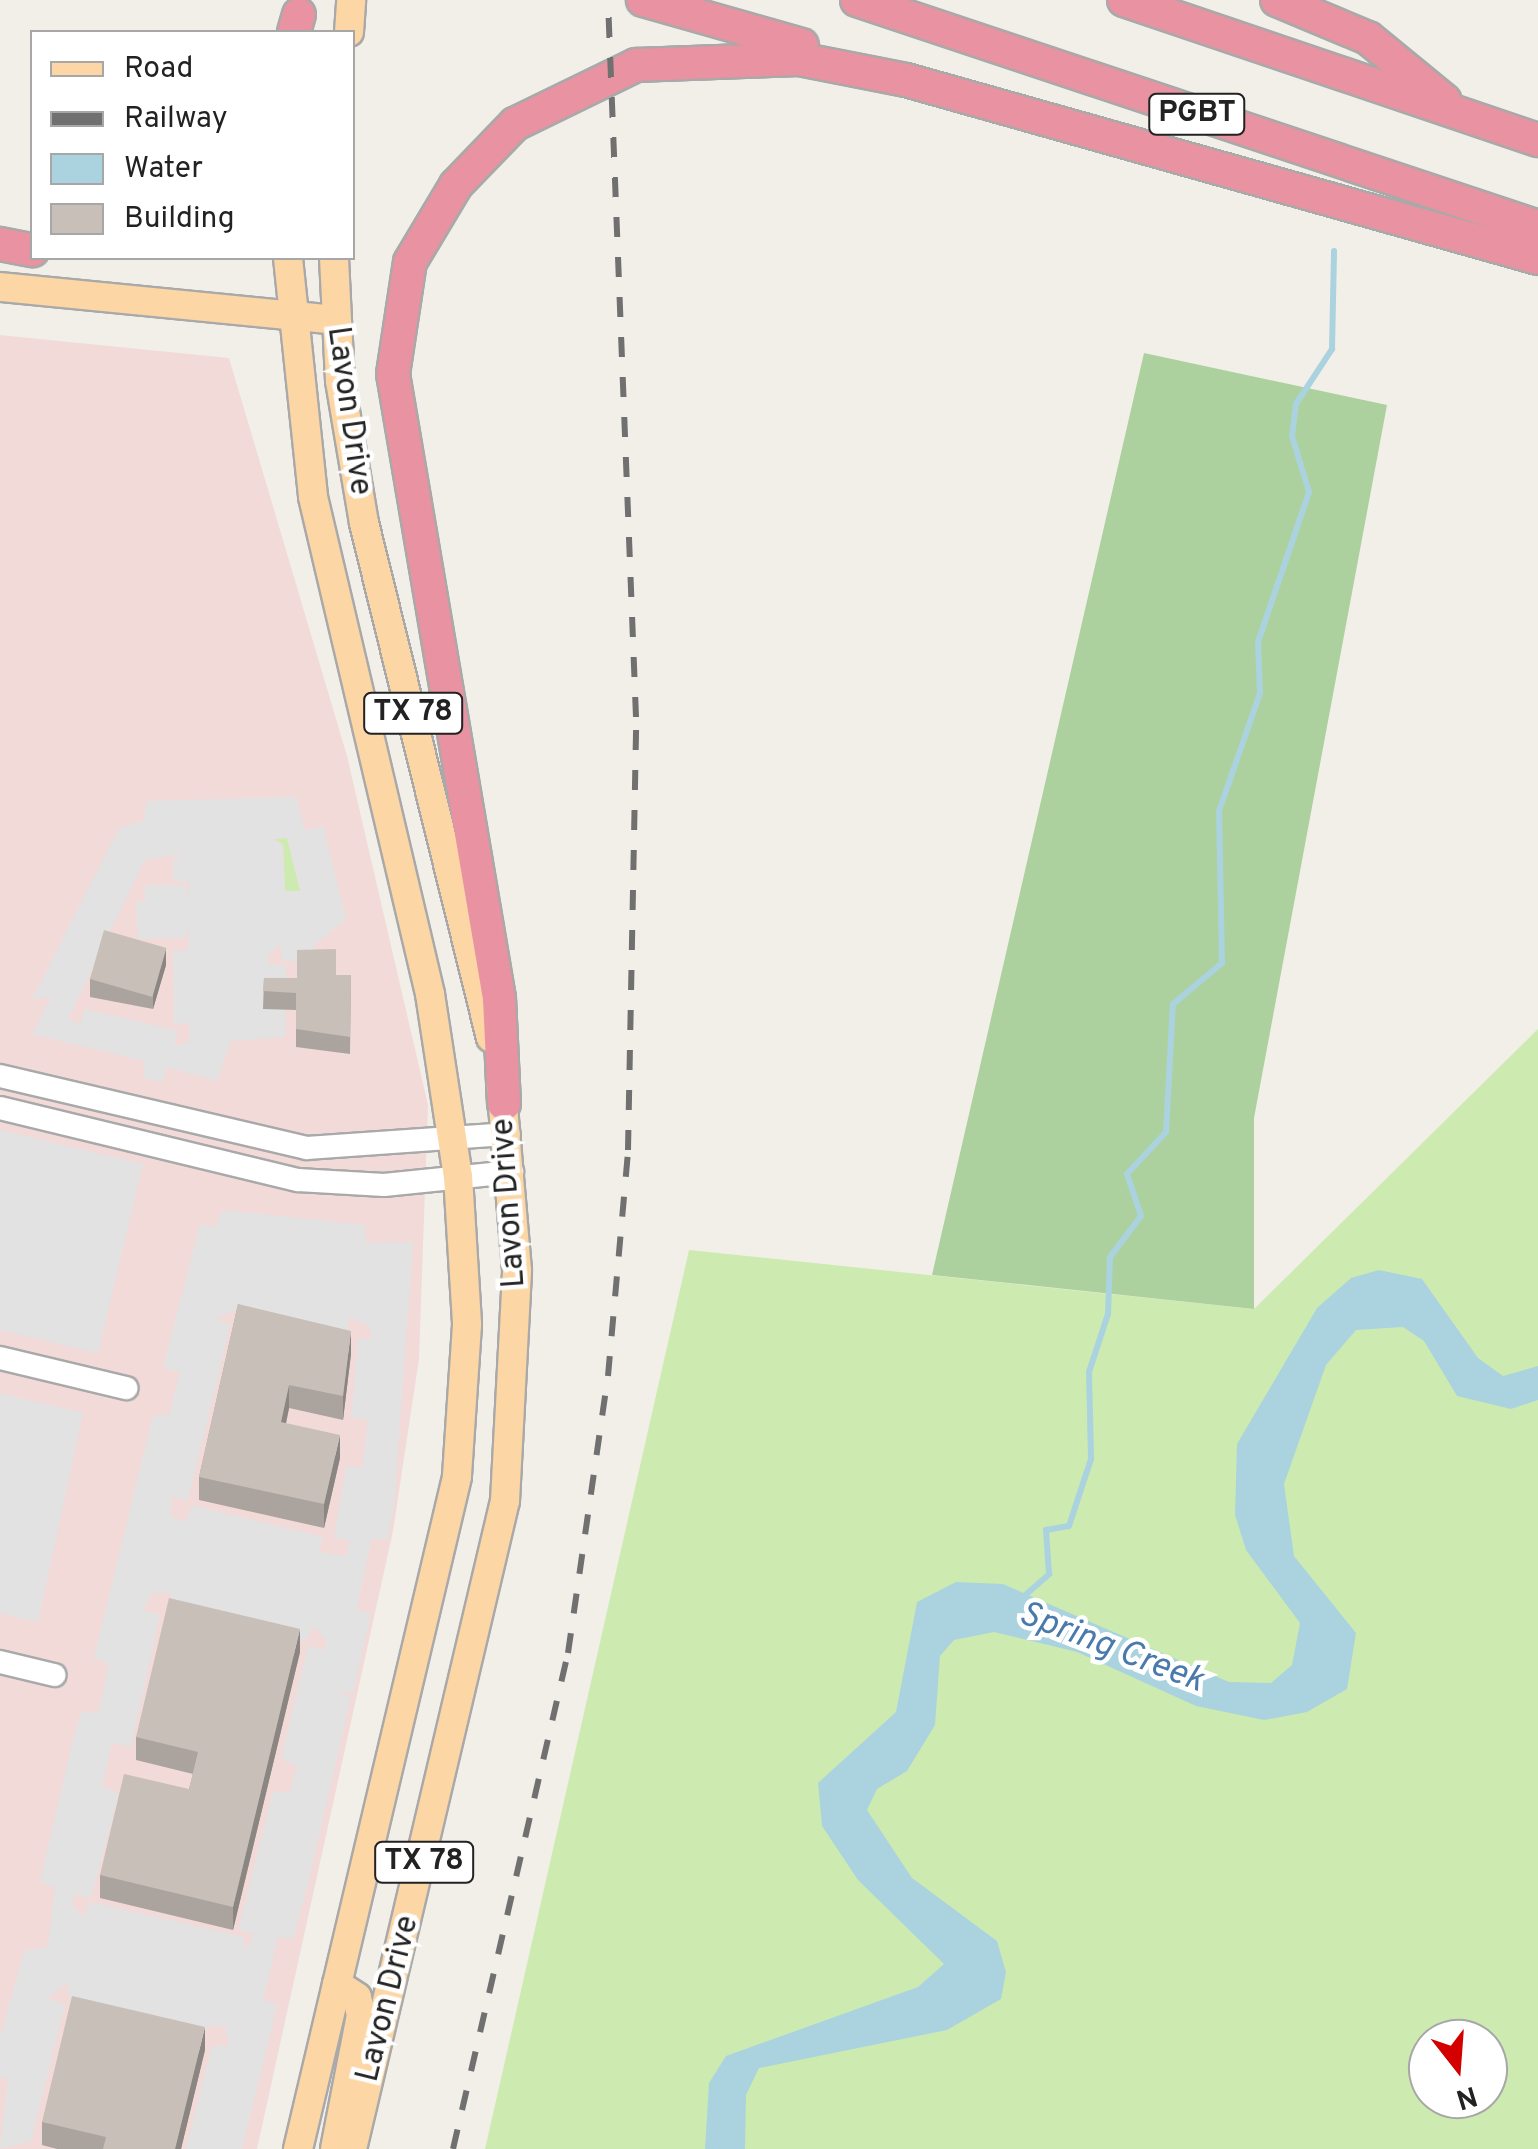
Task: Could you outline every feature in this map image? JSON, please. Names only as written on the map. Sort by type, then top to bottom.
[{"type":"highway","points":[[643,0],[906,80],[1538,258]]},
{"type":"highway","name":"PGBT","points":[[857,0],[1538,228]]},
{"type":"highway","name":"PGBT","points":[[1124,0],[1538,140]]},
{"type":"highway","points":[[1277,0],[1368,38],[1460,114]]},
{"type":"highway","points":[[507,1119],[500,998],[396,430],[394,334],[410,262],[456,185],[495,142],[601,77],[721,54],[906,80]]},
{"type":"highway","points":[[0,244],[30,250]]},
{"type":"main road","points":[[348,30],[351,0]]},
{"type":"main road","name":"Lavon Drive","points":[[288,260],[288,316],[313,497],[387,788],[454,1142],[467,1325],[457,1477],[298,2149]]},
{"type":"main road","name":"Lavon Drive","points":[[334,260],[334,320],[364,523],[507,1119],[517,1368],[505,1501],[352,2149]]},
{"type":"main road","points":[[0,287],[334,320]]},
{"type":"main road","points":[[334,2149],[361,2015],[357,1996],[337,1984]]},
{"type":"street","points":[[0,1076],[306,1148],[454,1142],[507,1119]]},
{"type":"street","points":[[0,1108],[298,1180],[512,1172]]},
{"type":"street","points":[[0,1358],[126,1388]]},
{"type":"street","points":[[0,1662],[54,1676]]},
{"type":"shaded area","points":[[0,335],[229,358],[347,756],[428,1105],[419,1359],[393,1531],[257,2149],[0,2149]]},
{"type":"shaded area","points":[[296,797],[305,831],[323,826],[346,919],[314,945],[314,961],[282,961],[280,944],[268,956],[269,965],[286,965],[285,1037],[231,1041],[217,1081],[166,1067],[163,1083],[144,1078],[144,1061],[32,1034],[51,997],[32,999],[119,828],[144,820],[146,801]],"holes":[[[271,838],[287,838],[300,891],[285,891],[283,844]],[[188,852],[173,857],[173,881],[189,882],[188,901],[186,885],[145,886],[145,902],[136,902],[138,939],[185,938],[189,926],[188,950],[173,951],[174,1024],[189,1023],[189,1042],[174,1046],[178,1031],[85,1009],[80,1024],[68,1019],[144,861]]]},
{"type":"shaded area","points":[[0,1130],[143,1164],[98,1353],[0,1330]]},
{"type":"shaded area","points":[[222,1210],[365,1225],[366,1243],[413,1242],[394,1508],[387,1540],[371,1539],[357,1609],[371,1614],[353,1693],[336,1691],[351,1697],[293,1939],[278,1937],[263,2000],[277,2005],[242,2149],[186,2149],[212,2046],[228,2046],[226,2027],[207,2026],[203,2039],[71,2006],[67,1983],[48,1998],[65,2005],[31,2141],[0,2149],[8,2079],[0,2077],[0,2038],[24,1951],[48,1947],[55,1888],[40,1882],[74,1735],[82,1711],[98,1713],[109,1664],[94,1657],[153,1416],[169,1415],[180,1372],[163,1368],[200,1224],[216,1227]],"holes":[[[244,1306],[348,1333],[349,1317],[369,1326],[371,1339],[358,1339],[351,1417],[368,1420],[363,1468],[346,1466],[334,1538],[350,1541],[346,1556],[319,1552],[323,1537],[192,1505],[185,1522],[171,1516],[172,1497],[188,1500],[230,1325],[216,1319]],[[152,1593],[171,1593],[168,1608],[304,1642],[314,1627],[326,1639],[325,1650],[308,1646],[281,1758],[297,1766],[289,1793],[273,1791],[238,1930],[254,1934],[245,1952],[244,1937],[91,1902],[83,1916],[72,1905],[74,1894],[91,1898],[119,1794],[102,1786],[112,1743],[131,1747],[160,1615],[144,1610]]]},
{"type":"shaded area","points":[[0,1393],[83,1413],[38,1622],[0,1613]]},
{"type":"green space","points":[[1144,353],[1387,405],[1254,1118],[1254,1309],[932,1275]]},
{"type":"green space","points":[[287,838],[301,891],[285,892],[283,845],[269,840]]},
{"type":"green space","points":[[1538,1029],[1538,2149],[485,2149],[689,1250],[1254,1309]]},
{"type":"water","name":"Spring Creek","points":[[1379,1270],[1422,1279],[1478,1358],[1503,1376],[1538,1366],[1538,1400],[1511,1409],[1457,1396],[1424,1341],[1403,1327],[1356,1330],[1326,1365],[1284,1484],[1294,1556],[1356,1633],[1347,1689],[1307,1712],[1264,1720],[1196,1706],[1077,1652],[994,1632],[954,1640],[940,1656],[935,1725],[907,1771],[877,1789],[867,1810],[912,1878],[997,1941],[1006,1972],[1001,1999],[947,2030],[759,2068],[746,2095],[745,2149],[705,2149],[709,2083],[726,2056],[918,1987],[944,1964],[858,1880],[822,1826],[818,1783],[896,1712],[917,1602],[956,1582],[1003,1584],[1229,1682],[1271,1683],[1292,1665],[1300,1623],[1246,1550],[1235,1515],[1237,1444],[1317,1308],[1351,1278]]},
{"type":"building","points":[[104,930],[166,948],[152,997],[90,979]]},
{"type":"building","points":[[336,949],[336,975],[351,975],[350,1037],[296,1029],[296,993],[263,991],[264,978],[297,978],[297,950]]},
{"type":"building","points":[[238,1304],[351,1331],[343,1396],[289,1385],[281,1422],[340,1435],[324,1504],[199,1477]]},
{"type":"building","points":[[169,1598],[300,1629],[233,1907],[100,1875],[124,1774],[189,1789],[198,1752],[136,1737]]},
{"type":"building","points":[[72,1996],[205,2027],[175,2149],[103,2149],[106,2137],[42,2122]]},
{"type":"waterway","name":"Spring Creek","points":[[1023,1597],[1049,1574],[1046,1530],[1069,1526],[1091,1459],[1089,1372],[1108,1314],[1110,1257],[1141,1216],[1127,1174],[1166,1132],[1173,1004],[1222,963],[1219,811],[1260,693],[1258,642],[1309,492],[1292,436],[1296,404],[1332,349],[1334,251]]},
{"type":"railway","points":[[453,2149],[568,1653],[608,1376],[628,1150],[636,717],[608,0]]}]
